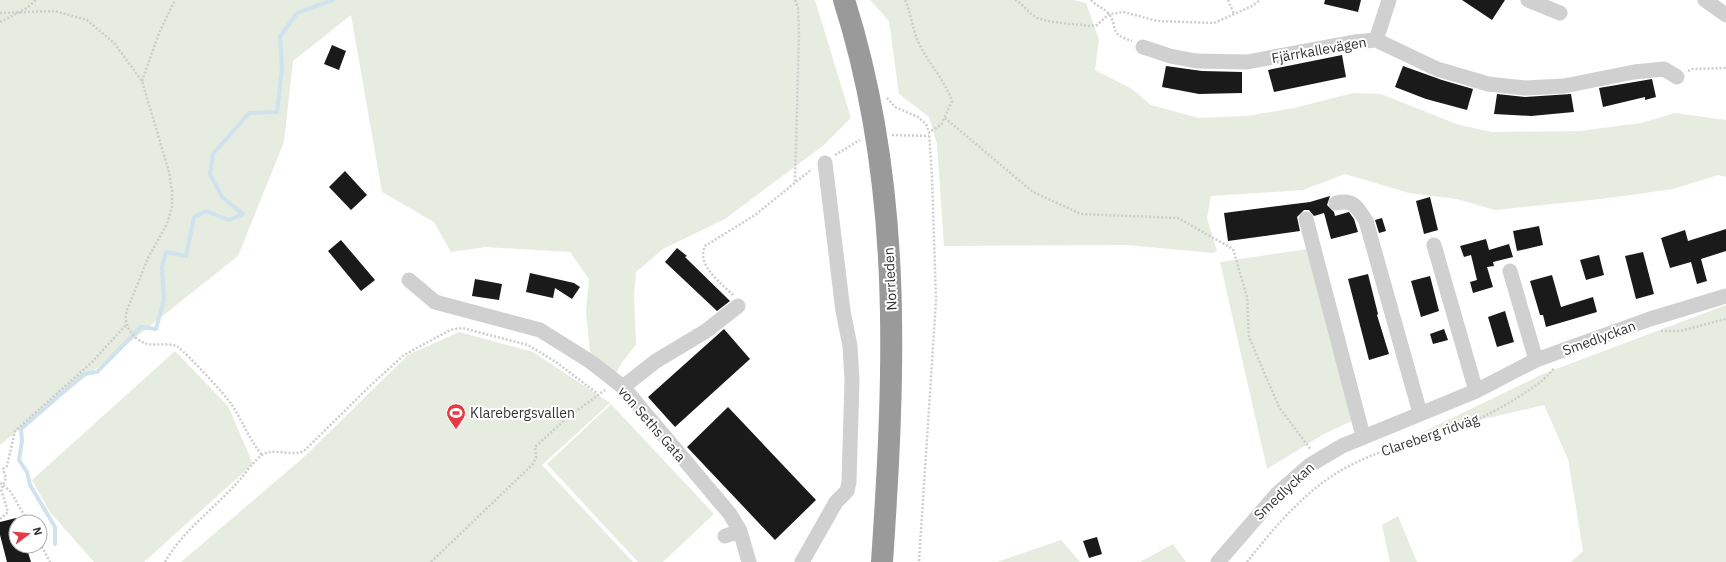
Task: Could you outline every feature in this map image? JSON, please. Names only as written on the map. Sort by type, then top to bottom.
[{"type":"highway","name":"Norrleden","points":[[844,0],[867,85],[875,127],[887,216],[892,285],[893,346],[891,408],[882,562]]},
{"type":"street","points":[[1376,40],[1389,0]]},
{"type":"street","points":[[1528,0],[1560,13]]},
{"type":"street","points":[[1705,0],[1726,15]]},
{"type":"street","name":"Fjärrkallevägen","points":[[1143,47],[1170,56],[1196,61],[1247,62],[1354,42],[1376,40],[1437,69],[1488,84],[1520,88],[1564,86],[1634,72],[1664,69],[1677,77]]},
{"type":"street","points":[[802,562],[836,502],[847,491],[849,482],[852,380],[850,346],[843,311],[825,163]]},
{"type":"street","points":[[1336,203],[1346,201],[1355,204],[1366,221],[1420,413]]},
{"type":"street","points":[[1306,219],[1363,436]]},
{"type":"street","points":[[1434,245],[1476,391]]},
{"type":"street","points":[[1510,271],[1536,360]]},
{"type":"street","name":"von Seths Gata","points":[[409,280],[434,302],[548,333],[591,362],[620,385],[730,514],[740,531],[749,562]]},
{"type":"street","name":"Smedlyckan","points":[[1218,562],[1277,494],[1310,465],[1327,454],[1363,436],[1476,391],[1536,360],[1650,319],[1726,296]]},
{"type":"street","points":[[620,385],[706,331],[738,306]]},
{"type":"street","points":[[725,536],[740,531]]},
{"type":"path","points":[[0,22],[27,8],[36,0]]},
{"type":"path","points":[[142,82],[159,33],[174,0]]},
{"type":"path","points":[[795,0],[798,8],[799,32],[795,183]]},
{"type":"path","points":[[905,0],[910,10],[916,38],[948,88],[952,101],[941,125],[929,132]]},
{"type":"path","points":[[1015,0],[1026,7],[1033,16],[1044,21],[1090,26],[1101,23],[1109,14],[1124,12],[1157,21],[1214,23],[1252,6],[1260,0]]},
{"type":"path","points":[[1091,0],[1109,14],[1116,33],[1143,47]]},
{"type":"path","points":[[1228,0],[1234,14]]},
{"type":"path","points":[[0,14],[55,11],[86,20],[114,42],[142,82],[169,172],[172,191],[172,207],[168,224],[148,258],[127,310],[124,318],[126,325],[140,340],[150,344],[178,347],[232,405],[242,426],[262,455]]},
{"type":"path","points":[[1677,77],[1692,69],[1726,68]]},
{"type":"path","points":[[885,96],[895,107],[922,120],[926,124],[929,132],[936,250],[936,300],[919,562]]},
{"type":"path","points":[[945,118],[1033,192],[1080,214],[1178,218],[1232,250],[1247,297],[1249,337],[1279,407],[1313,452]]},
{"type":"path","points":[[888,134],[929,136]]},
{"type":"path","points":[[738,306],[736,298],[709,270],[702,257],[702,252],[705,246],[755,215],[812,169],[825,163],[852,144],[864,138]]},
{"type":"path","points":[[1658,330],[1680,331],[1726,319]]},
{"type":"path","points":[[0,520],[8,512],[2,489],[6,478],[3,469],[7,466],[16,431],[91,363],[126,325]]},
{"type":"path","points":[[165,562],[174,546],[233,488],[262,455],[274,452],[299,454],[304,451],[372,384],[404,355],[450,330],[462,328],[528,346],[556,362],[598,394]]},
{"type":"path","name":"Clareberg ridväg","points":[[1247,562],[1265,539],[1294,508],[1329,477],[1375,454],[1460,427],[1502,407],[1543,381],[1558,363]]},
{"type":"path","points":[[431,562],[533,464],[536,458],[535,447],[598,394],[620,385]]},
{"type":"path","points":[[0,483],[11,492],[23,514]]},
{"type":"shaded area","points":[[0,0],[815,0],[851,118],[824,145],[725,219],[663,249],[636,272],[634,295],[636,345],[623,361],[616,373],[590,352],[586,311],[589,279],[570,252],[485,247],[451,252],[434,222],[382,192],[351,15],[293,61],[284,142],[238,256],[0,445]]},
{"type":"shaded area","points":[[870,0],[1073,0],[1086,3],[1099,40],[1095,70],[1132,89],[1151,105],[1199,118],[1247,116],[1294,108],[1353,93],[1381,94],[1459,125],[1492,132],[1580,131],[1641,123],[1675,113],[1726,120],[1726,177],[1718,175],[1673,189],[1609,198],[1495,210],[1457,199],[1409,193],[1345,174],[1303,190],[1211,196],[1207,218],[1217,251],[1213,253],[1127,245],[944,246],[937,144],[929,117],[899,94],[889,21]]},
{"type":"shaded area","points":[[1308,249],[1352,421],[1324,434],[1267,469],[1220,262]]},
{"type":"shaded area","points":[[1726,305],[1726,562],[1571,562],[1583,551],[1568,459],[1544,405],[1419,434],[1543,374]]},
{"type":"shaded area","name":"Klarebergsvallen","points":[[459,332],[533,352],[610,403],[542,465],[633,562],[181,562],[304,457],[408,355]]},
{"type":"shaded area","points":[[175,351],[228,406],[253,464],[144,562],[94,562],[50,512],[32,480]]},
{"type":"shaded area","points":[[611,404],[714,514],[663,562],[638,562],[547,464]]},
{"type":"shaded area","points":[[1398,516],[1417,562],[1390,562],[1382,525]]},
{"type":"shaded area","points":[[1061,540],[1080,562],[997,562]]},
{"type":"shaded area","points":[[1173,544],[1186,562],[1140,562]]},
{"type":"building","points":[[1325,0],[1361,0],[1358,12],[1324,4]]},
{"type":"building","points":[[1462,0],[1505,0],[1492,20]]},
{"type":"building","points":[[332,45],[346,51],[339,70],[324,64]]},
{"type":"building","points":[[1342,55],[1346,77],[1274,92],[1268,70]]},
{"type":"building","points":[[1166,66],[1202,71],[1242,72],[1242,93],[1199,94],[1162,87]]},
{"type":"building","points":[[1403,66],[1473,89],[1467,110],[1426,99],[1395,87]]},
{"type":"building","points":[[1652,79],[1656,97],[1645,100],[1645,97],[1603,107],[1599,88]]},
{"type":"building","points":[[1497,94],[1525,97],[1571,94],[1574,112],[1531,116],[1494,114]]},
{"type":"building","points":[[345,171],[367,195],[351,210],[329,187]]},
{"type":"building","points":[[1330,196],[1327,205],[1334,212],[1335,216],[1349,212],[1354,219],[1358,232],[1331,239],[1324,213],[1314,216],[1309,210],[1304,210],[1297,217],[1300,231],[1228,241],[1224,213],[1310,202]]},
{"type":"building","points":[[1430,197],[1438,230],[1424,234],[1416,201]]},
{"type":"building","points":[[1382,218],[1386,231],[1379,233],[1375,220]]},
{"type":"building","points":[[1539,226],[1543,245],[1517,251],[1513,231]]},
{"type":"building","points":[[1726,229],[1726,251],[1701,259],[1707,281],[1697,284],[1691,262],[1670,268],[1661,238],[1685,230],[1688,241]]},
{"type":"building","points":[[1486,239],[1489,250],[1509,244],[1513,257],[1493,262],[1494,266],[1487,267],[1493,287],[1473,293],[1470,282],[1477,280],[1471,255],[1464,257],[1460,246]]},
{"type":"building","points":[[341,240],[375,280],[361,291],[328,251]]},
{"type":"building","points":[[677,248],[687,256],[685,257],[730,301],[717,311],[665,262]]},
{"type":"building","points":[[1643,252],[1654,294],[1636,299],[1625,256]]},
{"type":"building","points":[[1599,255],[1604,275],[1586,280],[1580,260]]},
{"type":"building","points":[[530,273],[574,283],[580,287],[572,299],[555,288],[553,298],[526,292]]},
{"type":"building","points":[[1368,274],[1377,315],[1389,354],[1369,360],[1348,279]]},
{"type":"building","points":[[1552,275],[1561,307],[1593,297],[1597,312],[1546,327],[1543,315],[1540,315],[1530,281]]},
{"type":"building","points":[[1430,276],[1439,311],[1421,317],[1411,281]]},
{"type":"building","points":[[475,279],[502,284],[499,300],[472,296]]},
{"type":"building","points":[[1505,311],[1514,342],[1497,347],[1488,317]]},
{"type":"building","points":[[724,329],[750,359],[675,427],[648,397]]},
{"type":"building","points":[[1444,329],[1448,340],[1433,344],[1430,334]]},
{"type":"building","points":[[728,407],[816,500],[775,540],[687,447]]},
{"type":"building","points":[[8,520],[8,554],[28,554],[31,562],[7,562],[0,535],[0,522]]},
{"type":"building","points":[[1097,537],[1102,554],[1089,558],[1083,541]]},
{"type":"waterway","points":[[55,544],[55,527],[30,485],[27,472],[19,460],[22,441],[21,429],[84,374],[97,372],[141,327],[156,329],[164,300],[162,267],[166,252],[186,256],[194,217],[206,211],[229,220],[243,214],[222,197],[210,174],[213,154],[249,113],[277,112],[282,68],[280,37],[297,13],[333,0]]},
{"type":"place","name":"Klarebergsvallen","points":[[456,430]]}]
